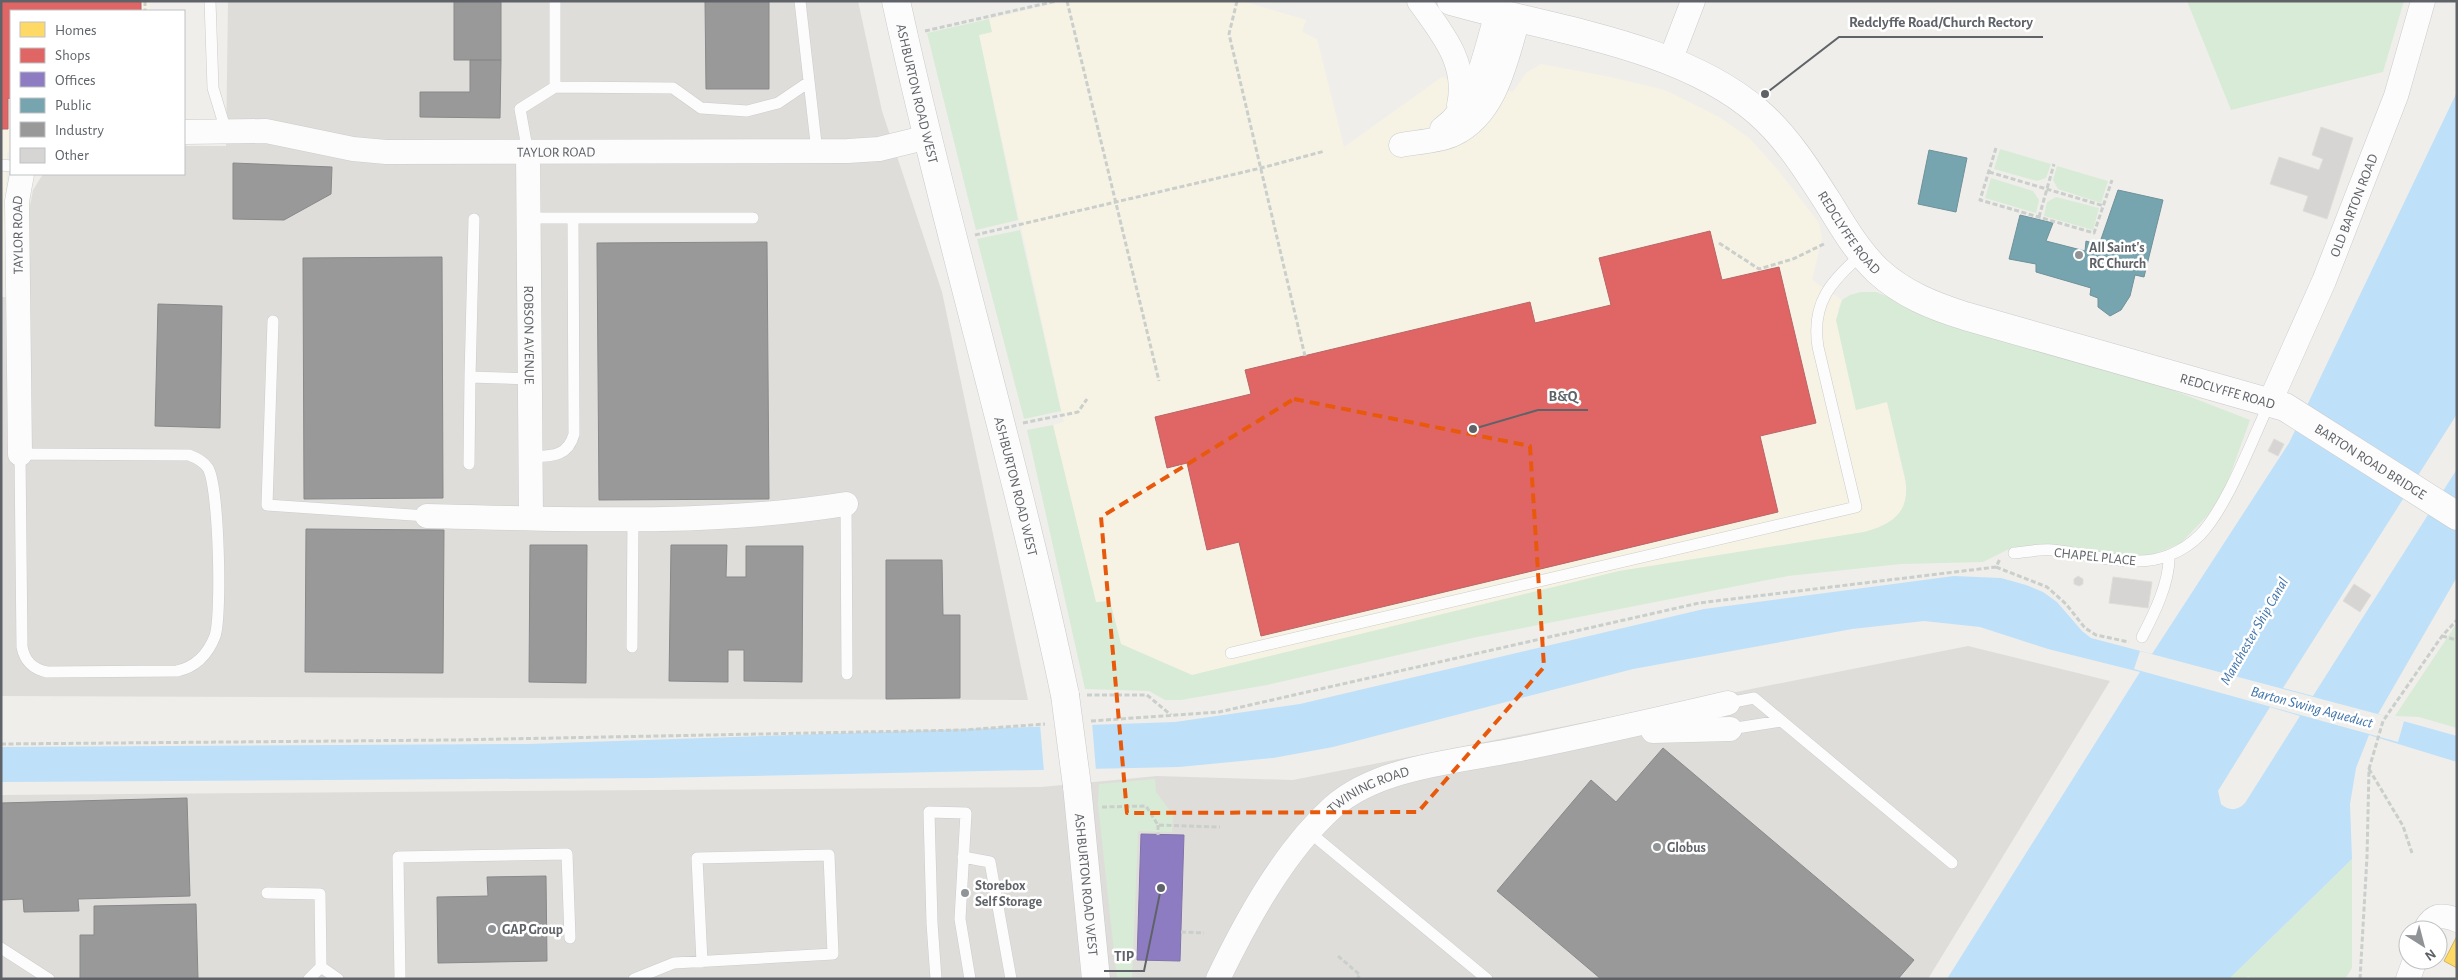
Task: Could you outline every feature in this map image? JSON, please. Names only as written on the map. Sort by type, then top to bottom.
[{"type":"main road","name":"ASHBURTON ROAD WEST","points":[[896,1],[928,137],[1035,555],[1065,695],[1078,797],[1096,979]]},
{"type":"main road","name":"REDCLYFFE ROAD","points":[[1451,1],[1500,11],[1611,41],[1670,61],[1730,91],[1758,112],[1777,132],[1808,171],[1855,243],[1894,284],[1914,297],[1940,309],[2277,406]]},
{"type":"main road","name":"BARTON ROAD BRIDGE","points":[[2277,406],[2457,516]]},
{"type":"street","points":[[1418,1],[1448,43],[1458,65],[1462,80],[1462,94],[1454,119]]},
{"type":"street","name":"OLD BARTON ROAD","points":[[2277,406],[2388,114],[2424,1]]},
{"type":"street","points":[[1670,61],[1692,5]]},
{"type":"street","points":[[1425,140],[1454,119],[1473,90],[1500,11]]},
{"type":"street","points":[[1401,146],[1452,135],[1475,119],[1485,106],[1505,64],[1500,11]]},
{"type":"street","name":"TAYLOR ROAD","points":[[185,132],[282,132],[352,149],[386,152],[817,152],[879,149],[928,137]]},
{"type":"street","name":"ROBSON AVENUE","points":[[528,152],[531,518]]},
{"type":"street","name":"TAYLOR ROAD","points":[[20,454],[17,298],[13,273],[17,200],[22,175]]},
{"type":"street","points":[[427,516],[531,518],[741,517],[790,513],[846,504]]},
{"type":"street","points":[[1606,731],[1728,703]]},
{"type":"street","points":[[1606,731],[1730,729]]},
{"type":"street","name":"TWINING ROAD","points":[[1218,979],[1265,894],[1308,831],[1346,797],[1376,782],[1411,771],[1606,731]]},
{"type":"street","points":[[2431,920],[2437,916],[2444,915],[2457,920]]},
{"type":"lane","points":[[210,1],[213,88],[226,131]]},
{"type":"lane","points":[[555,1],[555,87]]},
{"type":"lane","points":[[800,1],[817,152]]},
{"type":"lane","points":[[528,152],[520,109],[555,87],[673,88],[701,108],[747,111],[778,103],[809,82]]},
{"type":"lane","points":[[529,218],[753,218]]},
{"type":"lane","points":[[531,457],[557,455],[570,446],[574,434],[574,218]]},
{"type":"lane","points":[[469,464],[474,219]]},
{"type":"lane","points":[[1231,653],[1856,506],[1818,347],[1816,321],[1825,295],[1842,272],[1855,243]]},
{"type":"lane","points":[[273,321],[267,505],[427,516]]},
{"type":"lane","points":[[470,377],[531,379]]},
{"type":"lane","name":"CHAPEL PLACE","points":[[2014,553],[2050,550],[2086,557],[2136,562],[2178,552],[2200,535],[2217,512],[2277,406]]},
{"type":"lane","points":[[20,454],[189,455],[202,462],[211,477],[218,533],[217,628],[205,654],[193,666],[178,672],[47,672],[30,665],[24,656],[22,647],[20,454]]},
{"type":"lane","points":[[846,504],[847,674]]},
{"type":"lane","points":[[632,646],[633,518]]},
{"type":"lane","points":[[2138,640],[2152,618],[2166,575],[2169,555]]},
{"type":"lane","points":[[1728,703],[1754,698],[1952,863]]},
{"type":"lane","points":[[1730,729],[1782,721]]},
{"type":"lane","points":[[936,979],[932,923],[929,812],[966,813],[960,919],[970,979]]},
{"type":"lane","points":[[1308,831],[1487,979]]},
{"type":"lane","points":[[400,979],[398,857],[567,854],[570,938]]},
{"type":"lane","points":[[634,979],[674,963],[702,962],[833,954],[829,855],[697,858],[702,962]]},
{"type":"lane","points":[[963,857],[990,862],[1011,979]]},
{"type":"lane","points":[[267,893],[320,894],[321,967],[309,979]]},
{"type":"lane","points":[[1,948],[49,979]]},
{"type":"lane","points":[[321,967],[338,979]]},
{"type":"path","points":[[904,35],[1056,1]]},
{"type":"path","points":[[1067,1],[1159,381]]},
{"type":"path","points":[[1237,1],[1229,34],[1305,356]]},
{"type":"path","points":[[1996,148],[1980,200],[2094,233],[2112,180]]},
{"type":"path","points":[[955,240],[1261,168],[1324,151]]},
{"type":"path","points":[[2039,217],[2054,164]]},
{"type":"path","points":[[1989,172],[2104,206]]},
{"type":"path","points":[[1719,243],[1759,269],[1855,243]]},
{"type":"path","points":[[1035,421],[1078,412],[1087,399]]},
{"type":"path","points":[[1996,567],[1999,559],[2014,553]]},
{"type":"path","points":[[1090,721],[1219,712],[1699,603],[1996,567],[2047,587],[2066,604],[2085,628],[2096,635],[2138,640]]},
{"type":"path","points":[[2360,979],[2367,857],[2369,769],[2383,721],[2442,636],[2457,620]]},
{"type":"path","points":[[2442,636],[2457,640]]},
{"type":"path","points":[[1065,695],[1147,695],[1172,716]]},
{"type":"path","points":[[1,744],[502,739],[964,730],[1051,724]]},
{"type":"path","points":[[2369,769],[2403,826],[2412,853]]},
{"type":"path","points":[[1078,797],[1146,806],[1158,825],[1158,835]]},
{"type":"path","points":[[1158,825],[1220,827]]},
{"type":"path","points":[[1181,932],[1204,933]]},
{"type":"path","points":[[1338,956],[1360,975],[1357,979]]},
{"type":"highlighted area","points":[[1294,399],[1530,446],[1544,667],[1418,812],[1127,813],[1101,517]]},
{"type":"shaded area","points":[[1,1],[150,1],[150,10],[10,10],[10,149],[7,154],[1,347]]},
{"type":"shaded area","points":[[228,1],[858,1],[882,111],[942,292],[1028,700],[1,696],[2,297],[29,298],[29,211],[33,190],[42,175],[185,175],[185,146],[226,146]]},
{"type":"shaded area","points":[[1065,1],[1242,1],[1306,20],[1302,32],[1317,39],[1344,147],[1442,77],[1513,92],[1526,73],[1541,64],[1665,90],[1719,117],[1749,138],[1778,170],[1819,223],[1822,238],[1812,280],[1842,300],[1838,309],[1856,410],[1887,402],[1907,490],[1903,508],[1892,521],[1883,527],[1864,532],[1619,571],[1192,675],[1121,644],[1110,601],[1096,602],[1053,425],[1064,422],[979,35],[992,32],[989,19]]},
{"type":"shaded area","points":[[1968,646],[2110,681],[1928,979],[1,979],[1,795],[1041,787],[1157,776],[1293,780]]},
{"type":"green space","points":[[2187,1],[2404,1],[2383,72],[2231,110]]},
{"type":"green space","points":[[989,19],[992,32],[979,35],[1018,220],[976,230],[927,33]]},
{"type":"green space","points":[[2000,149],[2051,164],[2046,178],[2037,181],[1994,169]]},
{"type":"green space","points":[[2057,166],[2108,181],[2101,203],[2058,189],[2053,180]]},
{"type":"green space","points":[[1991,178],[2033,191],[2039,200],[2036,213],[1985,198]]},
{"type":"green space","points":[[2056,197],[2099,208],[2093,230],[2044,216],[2047,202]]},
{"type":"green space","points":[[1020,230],[1061,411],[1024,419],[977,239]]},
{"type":"green space","points":[[1861,292],[1876,292],[1914,307],[2157,384],[2250,420],[2224,492],[2207,516],[2181,543],[2154,554],[2140,557],[2031,547],[2009,549],[1983,562],[1901,564],[1788,576],[1477,637],[1267,685],[1181,700],[1165,700],[1149,691],[1085,689],[1027,430],[1053,425],[1096,602],[1110,601],[1121,644],[1192,675],[1619,571],[1864,532],[1883,525],[1898,515],[1902,508],[1906,490],[1905,478],[1887,402],[1856,410],[1836,320],[1842,300],[1850,295]]},
{"type":"green space","points":[[2457,623],[2457,728],[2419,717],[2395,716]]},
{"type":"green space","points":[[1155,779],[1156,792],[1173,815],[1172,832],[1138,831],[1132,979],[1117,979],[1098,804],[1099,784]]},
{"type":"green space","points":[[2352,859],[2352,968],[2345,979],[2252,979],[2248,976],[2246,979],[2229,979]]},
{"type":"water","name":"Manchester Ship Canal","points":[[2457,92],[2457,414],[2283,688],[2313,696],[2457,469],[2457,577],[2378,714],[2457,736],[2457,762],[2369,735],[2356,768],[2350,804],[2352,859],[2229,979],[1947,979],[2140,672],[2048,649],[1980,627],[1924,621],[1852,629],[1633,669],[1333,747],[1273,758],[1179,767],[651,778],[1,782],[1,747],[528,744],[1175,722],[1300,704],[1704,609],[1954,576],[2001,578],[2026,585],[2043,592],[2057,602],[2082,631],[2091,638],[2152,654],[2289,443]],"holes":[[[2270,707],[2300,716],[2245,803],[2239,808],[2233,809],[2221,804],[2218,791]]]},
{"type":"pier","name":"Barton Swing Aqueduct","points":[[2140,651],[2404,721],[2398,742],[2134,669]]},
{"type":"pier","points":[[1092,722],[1096,771],[1044,772],[1040,724]]},
{"type":"building: Homes","points":[[2457,936],[2457,968],[2448,963],[2448,953]]},
{"type":"building: Shops","points":[[1,1],[141,1],[141,10],[10,10],[8,129],[1,129]]},
{"type":"building: Shops","points":[[1710,231],[1722,280],[1779,267],[1816,423],[1760,436],[1778,512],[1261,636],[1239,542],[1207,550],[1187,463],[1167,468],[1155,417],[1251,394],[1245,370],[1530,302],[1535,323],[1611,305],[1599,258]]},
{"type":"building: Offices","points":[[1141,834],[1184,835],[1180,961],[1137,960]]},
{"type":"building: Public","points":[[1929,150],[1967,158],[1956,212],[1918,204]]},
{"type":"building: Public","name":"All Saint's RC Church","points":[[2118,190],[2163,200],[2144,277],[2135,275],[2130,296],[2121,310],[2110,316],[2098,307],[2098,298],[2090,295],[2091,288],[2036,272],[2036,264],[2009,259],[2020,215],[2053,223],[2046,241],[2085,251],[2086,241],[2099,245]]},
{"type":"building: Industry","points":[[454,1],[501,1],[501,60],[454,60]]},
{"type":"building: Industry","points":[[705,1],[769,1],[769,89],[706,89]]},
{"type":"building: Industry","points":[[470,60],[501,60],[500,118],[420,117],[420,92],[470,92]]},
{"type":"building: Industry","points":[[233,163],[332,167],[331,194],[284,220],[233,219]]},
{"type":"building: Industry","points":[[767,242],[769,499],[599,500],[597,243]]},
{"type":"building: Industry","points":[[442,257],[443,498],[304,499],[303,258]]},
{"type":"building: Industry","points":[[158,304],[222,306],[220,428],[155,426]]},
{"type":"building: Industry","points":[[306,529],[444,530],[443,673],[305,672]]},
{"type":"building: Industry","points":[[530,545],[587,545],[586,683],[529,682]]},
{"type":"building: Industry","points":[[671,545],[727,545],[726,577],[746,577],[746,546],[803,546],[802,682],[744,681],[744,650],[728,650],[728,682],[669,681]]},
{"type":"building: Industry","points":[[886,560],[942,560],[943,615],[960,615],[960,698],[886,699]]},
{"type":"building: Industry","name":"Globus","points":[[1663,748],[1914,960],[1898,979],[1601,979],[1497,891],[1591,780],[1616,802]]},
{"type":"building: Industry","points":[[187,798],[190,896],[78,899],[79,911],[24,912],[23,899],[1,900],[1,803]]},
{"type":"building: Industry","name":"GAP Group","points":[[546,876],[547,961],[438,963],[437,897],[488,896],[487,877]]},
{"type":"building: Industry","points":[[196,904],[198,979],[80,979],[80,935],[94,935],[94,906]]},
{"type":"building: Other","points":[[2321,127],[2353,138],[2327,219],[2303,211],[2308,196],[2270,184],[2279,157],[2319,170],[2323,159],[2312,155]]},
{"type":"building: Other","points":[[2274,439],[2284,444],[2278,456],[2268,451]]},
{"type":"building: Other","points":[[2078,576],[2083,579],[2083,584],[2079,586],[2074,584],[2074,579]]},
{"type":"building: Other","points":[[2113,577],[2152,582],[2148,608],[2109,603]]},
{"type":"building: Other","points":[[2354,584],[2371,595],[2360,612],[2343,601]]},
{"type":"place","name":"Redclyffe Road/Church Rectory","points":[[1765,94]]},
{"type":"place","name":"All Saint's RC Church","points":[[2079,255]]},
{"type":"place","name":"B&Q","points":[[1473,429]]},
{"type":"place","name":"Globus","points":[[1657,847]]},
{"type":"place","name":"TIP","points":[[1161,888]]},
{"type":"place","name":"Storebox Self Storage","points":[[965,893]]},
{"type":"place","name":"GAP Group","points":[[492,929]]}]
